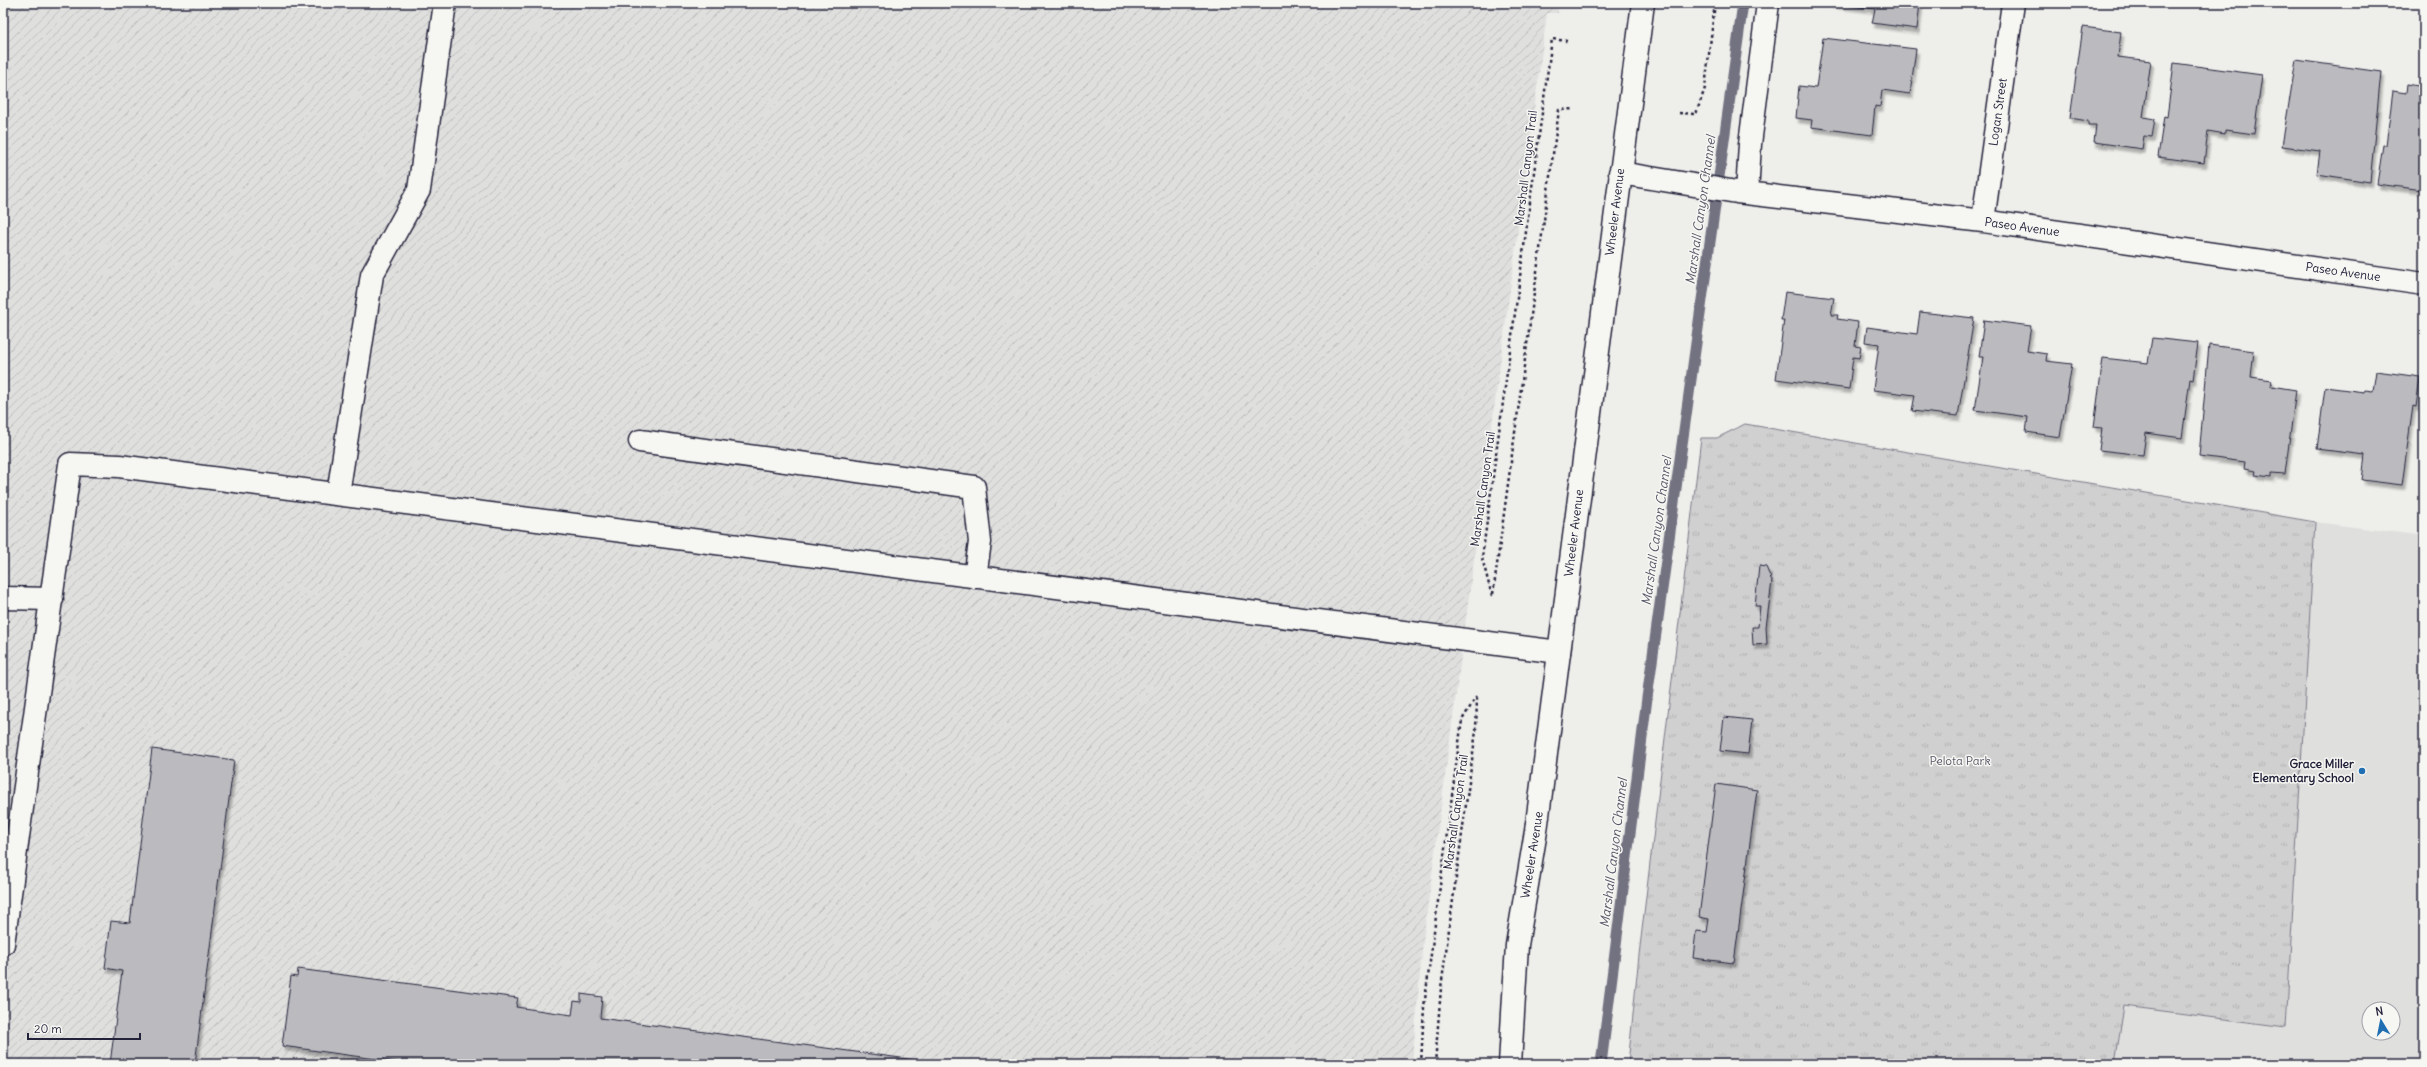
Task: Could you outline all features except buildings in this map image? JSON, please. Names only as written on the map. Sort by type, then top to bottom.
[{"type":"street","points":[[338,494],[372,275],[418,190],[445,3]]},
{"type":"street","name":"Wheeler Avenue","points":[[1510,1064],[1518,945],[1536,831],[1643,3]]},
{"type":"street","points":[[1742,193],[1750,144],[1768,3]]},
{"type":"street","name":"Logan Street","points":[[1983,221],[2013,3]]},
{"type":"street","name":"Paseo Avenue","points":[[1620,173],[1742,193],[1983,221],[2424,284]]},
{"type":"street","points":[[640,441],[974,487],[980,542],[975,577]]},
{"type":"street","points":[[3,944],[5,908],[52,599],[70,464],[119,466],[1559,652]]},
{"type":"street","points":[[3,598],[52,599]]},
{"type":"path","points":[[1679,113],[1696,114],[1705,88],[1715,3]]},
{"type":"path","name":"Marshall Canyon Trail","points":[[1567,41],[1552,40],[1482,558],[1492,596],[1559,110],[1574,110]]},
{"type":"path","name":"Marshall Canyon Trail","points":[[1421,1064],[1424,1007],[1462,720],[1477,696],[1476,731],[1441,988],[1435,1064]]},
{"type":"shaded area","points":[[3,3],[1559,3],[1558,13],[1547,13],[1423,941],[1412,1064],[3,1064]]},
{"type":"shaded area","name":"Grace Miller Elementary School","points":[[2315,522],[2424,536],[2424,1064],[2115,1064],[2123,1006],[2286,1027]]},
{"type":"green space","name":"Pelota Park","points":[[1745,424],[2315,522],[2286,1027],[2124,1006],[2115,1064],[1628,1064],[1639,955],[1701,438],[1717,438]]},
{"type":"waterway","name":"Marshall Canyon Channel","points":[[1601,1064],[1647,698],[1743,3]]},
{"type":"place","name":"Grace Miller Elementary School","points":[[2362,771]]}]
